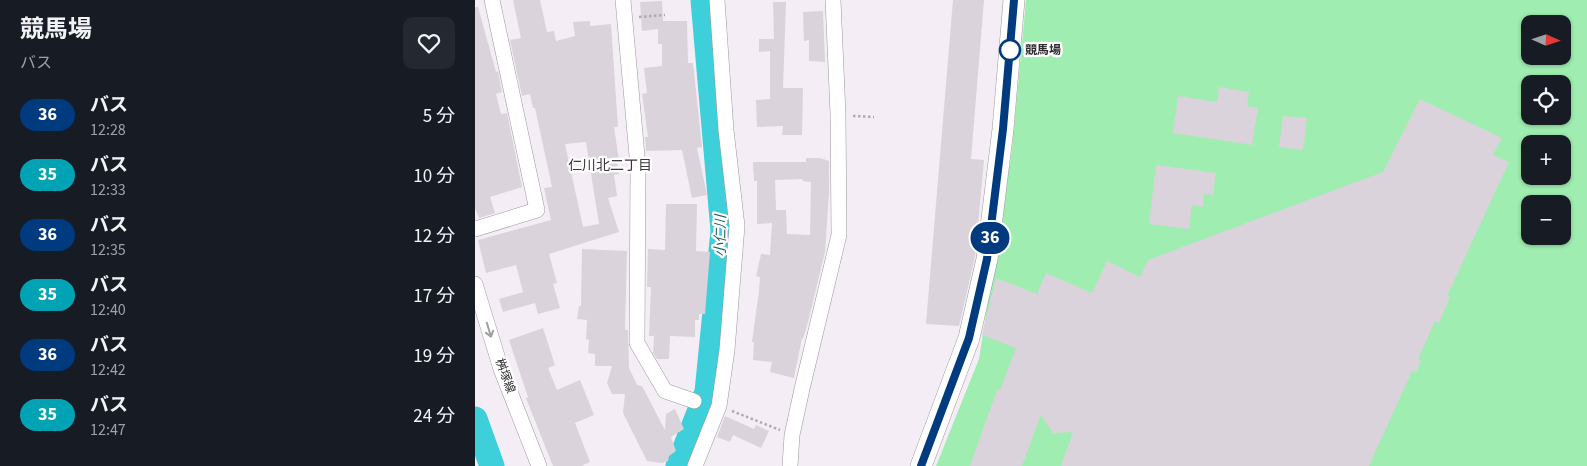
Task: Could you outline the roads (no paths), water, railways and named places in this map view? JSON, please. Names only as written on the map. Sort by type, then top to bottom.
[{"type":"street","points":[[475,229],[537,210],[492,0]]},
{"type":"street","points":[[623,0],[638,166],[637,343],[665,391],[694,401]]},
{"type":"street","points":[[695,466],[719,406],[727,350],[737,226],[726,130],[717,0]]},
{"type":"street","points":[[790,466],[792,436],[839,235],[838,114],[833,0]]},
{"type":"street","points":[[921,466],[969,338],[987,259],[1003,129],[1014,0]]},
{"type":"street","name":"桝塚線","points":[[475,284],[501,369],[539,466]]},
{"type":"waterway","name":"小仁川","points":[[678,466],[707,392],[723,231],[703,0]]},
{"type":"waterway","points":[[475,419],[492,466]]},
{"type":"place","name":"競馬場","points":[[1010,50]]},
{"type":"district","name":"仁川北二丁目","points":[[610,166]]}]
